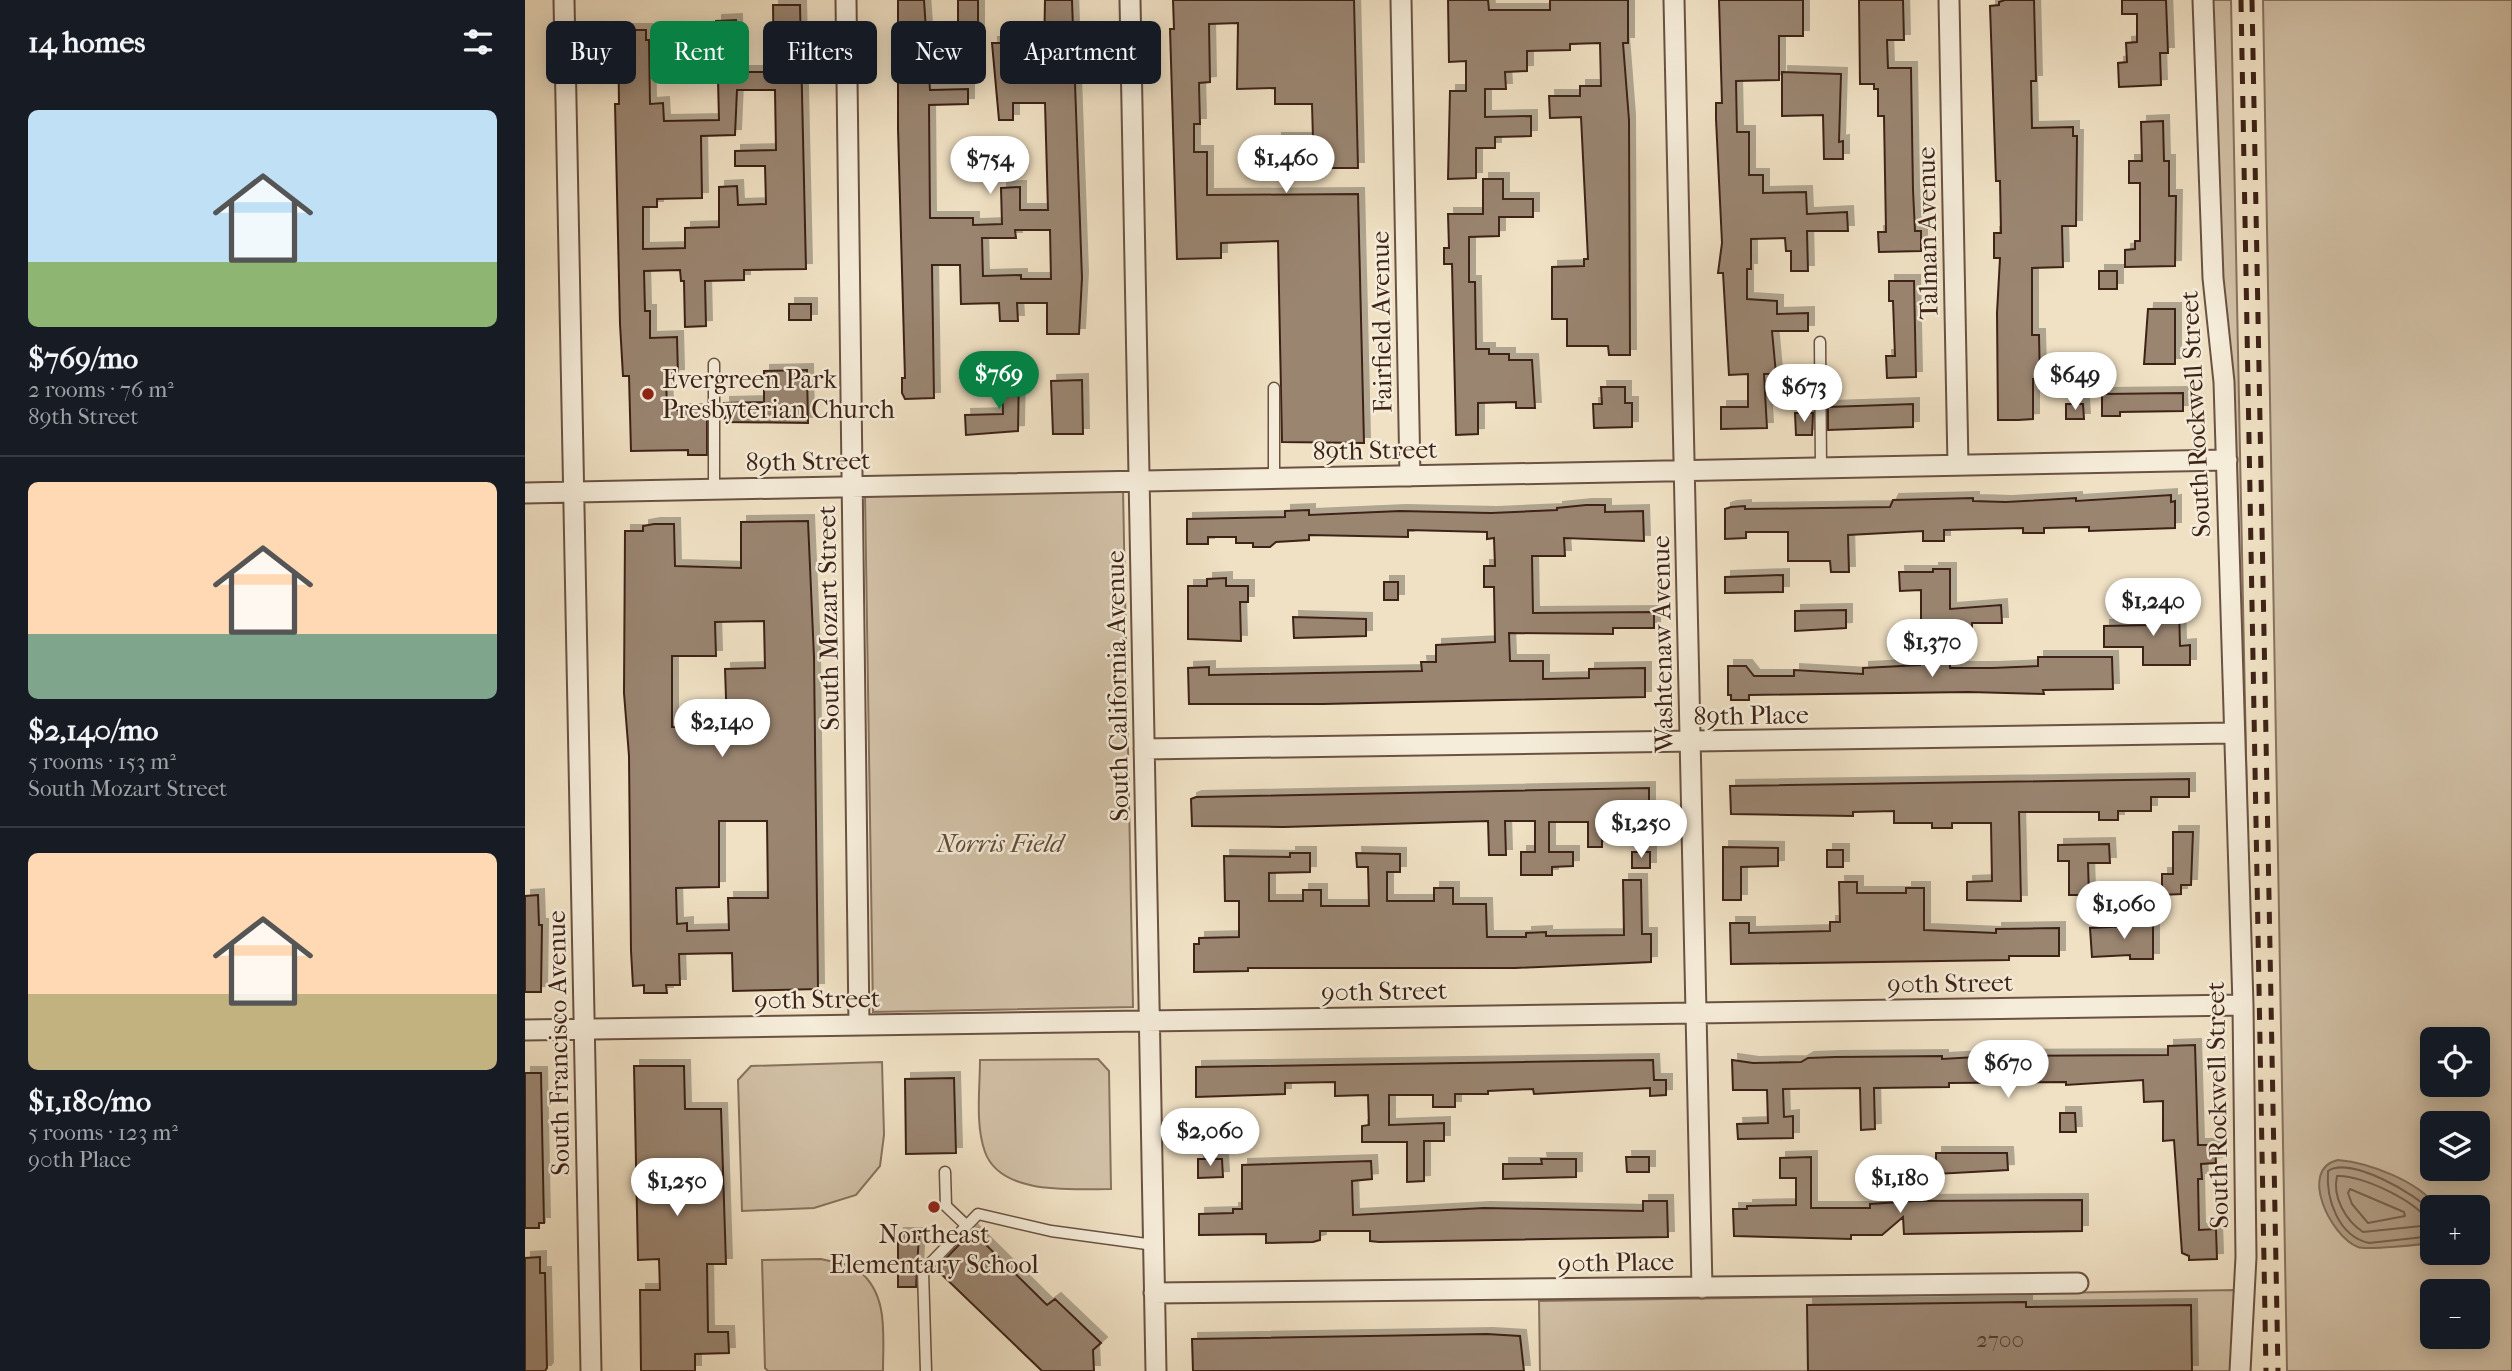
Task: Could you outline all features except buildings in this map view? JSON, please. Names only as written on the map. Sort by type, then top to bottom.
[{"type":"street","name":"South Francisco Avenue","points":[[564,0],[591,1371]]},
{"type":"street","name":"South Mozart Street","points":[[846,0],[859,1025]]},
{"type":"street","name":"South California Avenue","points":[[1129,0],[1156,1371]]},
{"type":"street","name":"Fairfield Avenue","points":[[1401,0],[1410,476]]},
{"type":"street","name":"Washtenaw Avenue","points":[[1674,0],[1702,1288]]},
{"type":"street","name":"Talman Avenue","points":[[1949,0],[1958,465]]},
{"type":"street","name":"South Rockwell Street","points":[[2203,0],[2213,278],[2224,382],[2232,733],[2243,1005],[2246,1257],[2240,1371]]},
{"type":"street","name":"89th Street","points":[[525,493],[2227,460]]},
{"type":"street","name":"89th Place","points":[[1144,748],[2232,733]]},
{"type":"street","name":"90th Street","points":[[525,1030],[2243,1005]]},
{"type":"street","name":"90th Place","points":[[1154,1293],[2078,1283]]},
{"type":"lane","points":[[1820,342],[1821,468]]},
{"type":"lane","points":[[714,364],[714,489]]},
{"type":"lane","points":[[1274,388],[1274,479]]},
{"type":"lane","points":[[946,1172],[946,1206],[966,1225]]},
{"type":"lane","points":[[926,1371],[923,1271],[978,1214],[1051,1231],[1154,1245]]},
{"type":"green space","points":[[2212,0],[2231,0],[2248,854],[2244,854]]},
{"type":"green space","points":[[2263,0],[2512,0],[2512,1371],[2287,1371]]},
{"type":"green space","name":"Norris Field","points":[[1123,489],[1133,1007],[873,1012],[865,494]]},
{"type":"green space","points":[[1098,1059],[1109,1071],[1111,1189],[1040,1187],[1006,1176],[993,1166],[985,1152],[980,1130],[980,1060]]},
{"type":"green space","points":[[882,1062],[884,1135],[880,1166],[856,1195],[814,1208],[742,1211],[738,1080],[751,1066]]},
{"type":"green space","points":[[821,1259],[858,1270],[875,1291],[882,1316],[883,1371],[768,1371],[765,1368],[762,1260]]},
{"type":"green space","points":[[2237,1290],[2232,1371],[1540,1371],[1539,1301]]},
{"type":"water","points":[[2338,1160],[2378,1169],[2406,1181],[2425,1195],[2420,1195],[2420,1244],[2363,1248],[2347,1240],[2329,1217],[2319,1189],[2320,1176],[2326,1166]]},
{"type":"railway","points":[[2241,0],[2266,1371]]},
{"type":"railway","points":[[2252,0],[2278,1371]]},
{"type":"place","name":"Evergreen Park Presbyterian Church","points":[[648,394]]},
{"type":"place","name":"Northeast Elementary School","points":[[934,1207]]}]
